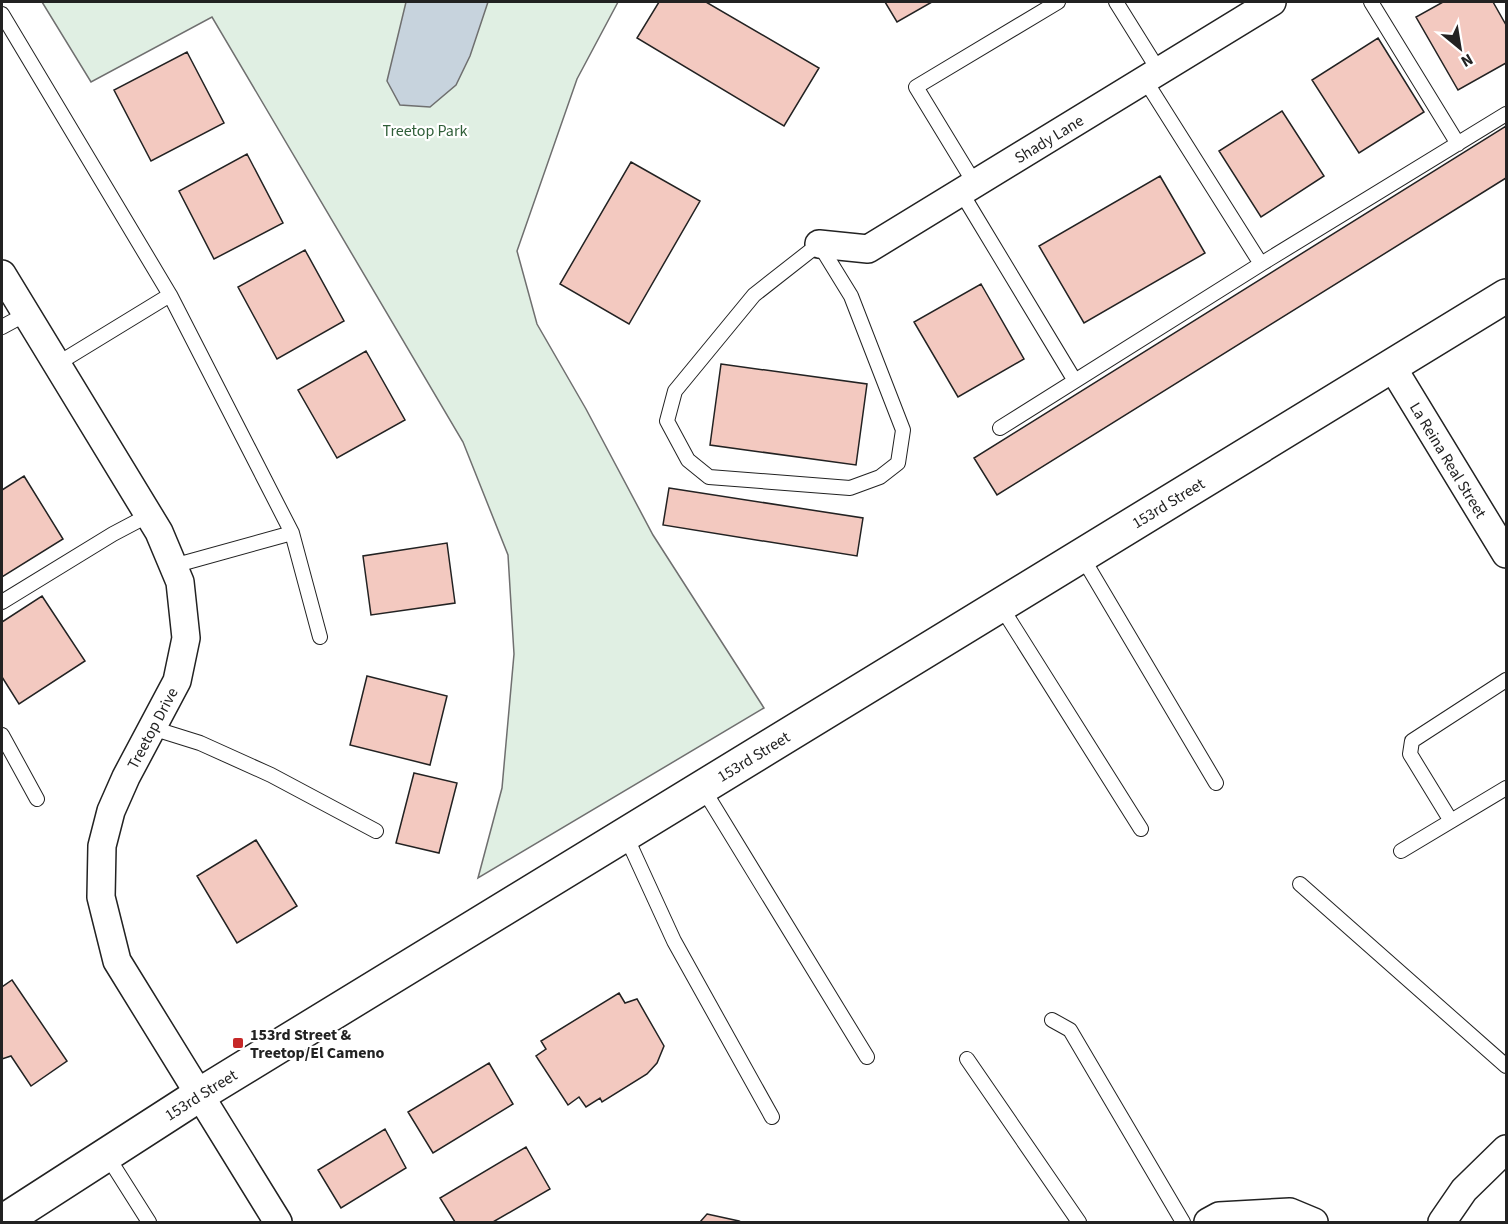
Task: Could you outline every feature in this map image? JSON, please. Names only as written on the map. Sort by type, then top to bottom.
[{"type":"street","name":"Shady Lane","points":[[819,244],[868,249],[1272,2]]},
{"type":"street","name":"Treetop Drive","points":[[2,274],[159,532],[180,582],[186,638],[177,681],[126,777],[111,811],[102,846],[101,897],[117,961],[278,1222]]},
{"type":"street","name":"153rd Street","points":[[2,1222],[199,1095],[1506,296]]},
{"type":"street","name":"La Reina Real Street","points":[[1391,365],[1506,554]]},
{"type":"street","points":[[1442,1222],[1464,1190],[1506,1149]]},
{"type":"street","points":[[1208,1222],[1219,1216],[1290,1212],[1314,1222]]},
{"type":"lane","points":[[1058,2],[916,87],[968,188],[1075,381]]},
{"type":"lane","points":[[1116,2],[1152,75],[1261,264]]},
{"type":"lane","points":[[1371,2],[1458,144]]},
{"type":"lane","points":[[2,14],[170,295],[292,533],[320,637]]},
{"type":"lane","points":[[1000,428],[1506,114]]},
{"type":"lane","points":[[819,244],[851,296],[903,430],[898,463],[880,477],[850,488],[710,477],[688,460],[667,421],[675,391],[754,295],[819,244]]},
{"type":"lane","points":[[57,364],[170,295]]},
{"type":"lane","points":[[2,327],[26,314]]},
{"type":"lane","points":[[2,602],[149,515]]},
{"type":"lane","points":[[173,566],[292,533]]},
{"type":"lane","points":[[1081,555],[1216,783]]},
{"type":"lane","points":[[1000,605],[1141,829]]},
{"type":"lane","points":[[1451,821],[1410,754],[1412,741],[1506,680]]},
{"type":"lane","points":[[152,728],[200,743],[271,775],[376,831]]},
{"type":"lane","points":[[2,735],[38,799]]},
{"type":"lane","points":[[702,787],[867,1057]]},
{"type":"lane","points":[[1401,852],[1506,788]]},
{"type":"lane","points":[[625,834],[674,941],[772,1117]]},
{"type":"lane","points":[[1300,884],[1506,1065]]},
{"type":"lane","points":[[1052,1020],[1070,1030],[1183,1222]]},
{"type":"lane","points":[[967,1059],[1078,1222]]},
{"type":"lane","points":[[106,1154],[149,1222]]},
{"type":"green space","name":"Treetop Park","points":[[42,2],[618,2],[577,79],[517,251],[537,324],[586,409],[653,535],[764,708],[478,878],[502,788],[514,654],[508,555],[463,442],[212,17],[91,82]]},
{"type":"shaded area","points":[[406,2],[488,2],[470,56],[456,85],[430,107],[400,105],[387,81]]},
{"type":"building","points":[[659,2],[706,2],[819,68],[784,126],[637,38]]},
{"type":"building","points":[[885,2],[932,2],[897,22]]},
{"type":"building","points":[[1443,2],[1493,2],[1506,25],[1506,63],[1458,90],[1416,17]]},
{"type":"building","points":[[1378,38],[1424,112],[1359,153],[1312,80]]},
{"type":"building","points":[[187,52],[224,123],[151,161],[114,90]]},
{"type":"building","points":[[1282,111],[1324,176],[1261,217],[1219,151]]},
{"type":"building","points":[[1506,126],[1506,178],[997,495],[974,458]]},
{"type":"building","points":[[247,154],[283,223],[214,259],[179,191]]},
{"type":"building","points":[[631,162],[700,201],[629,324],[560,284]]},
{"type":"building","points":[[1160,176],[1205,253],[1084,323],[1039,246]]},
{"type":"building","points":[[305,250],[344,321],[277,359],[238,287]]},
{"type":"building","points":[[981,284],[1024,359],[958,397],[914,322]]},
{"type":"building","points":[[366,351],[405,420],[337,458],[298,390]]},
{"type":"building","points":[[721,364],[867,384],[856,465],[710,445]]},
{"type":"building","points":[[24,476],[63,539],[2,577],[2,490]]},
{"type":"building","points":[[669,488],[863,518],[857,556],[663,525]]},
{"type":"building","points":[[447,543],[455,603],[371,615],[363,556]]},
{"type":"building","points":[[42,596],[85,661],[19,704],[2,677],[2,622]]},
{"type":"building","points":[[367,676],[447,696],[430,765],[350,745]]},
{"type":"building","points":[[414,773],[457,783],[439,853],[396,843]]},
{"type":"building","points":[[256,840],[297,906],[237,943],[197,876]]},
{"type":"building","points":[[12,980],[67,1061],[31,1086],[11,1056],[2,1059],[2,987]]},
{"type":"building","points":[[619,993],[625,1003],[637,999],[664,1046],[657,1063],[647,1074],[602,1102],[600,1098],[586,1107],[579,1097],[568,1105],[536,1056],[546,1049],[541,1041]]},
{"type":"building","points":[[489,1063],[513,1104],[433,1153],[408,1112]]},
{"type":"building","points":[[385,1129],[406,1168],[341,1208],[318,1170]]},
{"type":"building","points":[[526,1147],[550,1189],[493,1222],[455,1222],[440,1198]]},
{"type":"building","points":[[707,1214],[739,1221],[741,1222],[700,1222]]},
{"type":"place","name":"153rd Street & Treetop/El Cameno","points":[[238,1043]]}]
